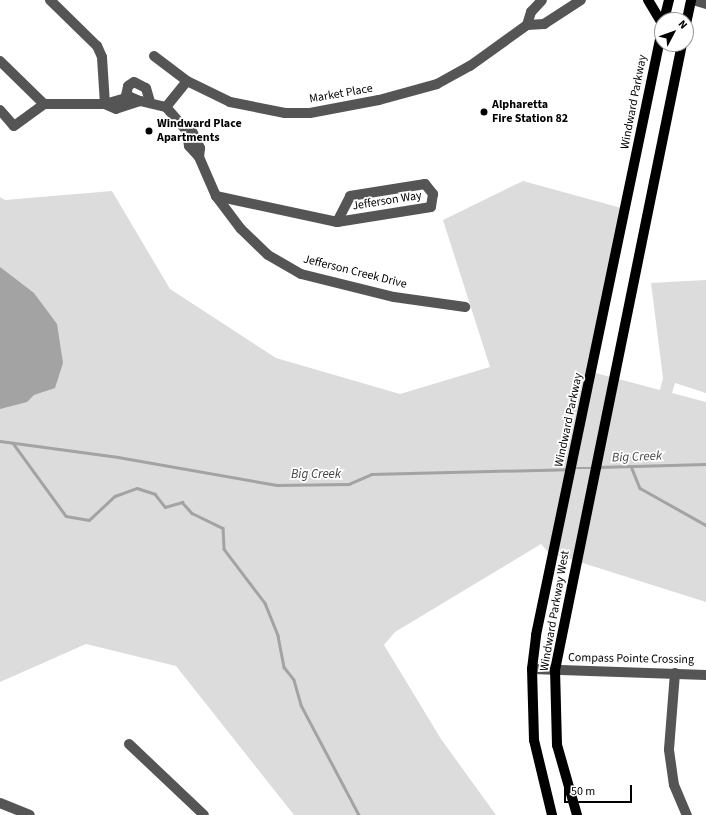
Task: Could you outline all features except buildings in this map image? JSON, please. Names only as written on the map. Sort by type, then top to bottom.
[{"type":"main road","points":[[648,0],[655,12]]},
{"type":"main road","points":[[666,12],[668,0]]},
{"type":"main road","points":[[689,12],[692,0]]},
{"type":"main road","name":"Windward Parkway","points":[[552,815],[534,740],[532,669],[658,52]]},
{"type":"main road","name":"Windward Parkway West","points":[[577,815],[557,745],[555,670],[680,52]]},
{"type":"street","points":[[50,0],[97,46],[102,57],[105,104]]},
{"type":"street","name":"Market Place","points":[[527,25],[531,12],[542,0]]},
{"type":"street","name":"Market Place","points":[[154,56],[187,80],[230,102],[254,108],[310,113],[341,108],[437,84],[474,63],[527,25],[544,24],[581,0]]},
{"type":"street","points":[[692,0],[706,4]]},
{"type":"street","points":[[2,67],[44,104]]},
{"type":"street","points":[[0,110],[14,126],[44,104],[105,104],[145,101],[166,107],[187,80]]},
{"type":"street","points":[[124,103],[128,86],[138,82],[146,88],[145,101]]},
{"type":"street","name":"Jefferson Creek Drive","points":[[166,107],[187,131],[193,133],[193,144],[216,196],[241,229],[268,255],[301,274],[394,297],[465,307]]},
{"type":"street","name":"Jefferson Way","points":[[216,196],[337,222],[430,207],[434,194],[425,184],[350,196],[337,222]]},
{"type":"street","name":"Compass Pointe Crossing","points":[[532,669],[706,675]]},
{"type":"street","points":[[675,673],[669,750],[674,785],[687,815]]},
{"type":"street","points":[[129,744],[204,815]]},
{"type":"street","points":[[0,803],[30,815]]},
{"type":"shaded area","points":[[523,181],[625,209],[588,371],[660,390],[663,378],[651,283],[706,280],[706,393],[675,383],[672,393],[706,402],[706,602],[548,552],[541,544],[395,632],[384,645],[441,739],[496,815],[294,815],[176,666],[86,644],[0,682],[0,197],[5,200],[112,191],[170,289],[276,358],[400,394],[490,367],[443,220]]},
{"type":"shaded area","points":[[0,267],[34,293],[57,324],[63,363],[55,388],[34,395],[27,402],[0,409]]},
{"type":"waterway","name":"Big Creek","points":[[0,441],[118,457],[277,485],[349,484],[371,474],[569,469]]},
{"type":"waterway","points":[[13,443],[66,516],[89,520],[115,496],[137,488],[155,494],[165,507],[182,502],[192,513],[223,528],[224,549],[265,603],[278,636],[284,667],[294,680],[301,705],[359,815]]},
{"type":"waterway","name":"Big Creek","points":[[598,467],[706,464]]},
{"type":"waterway","points":[[631,466],[640,488],[706,525]]},
{"type":"waterway","name":"Big Creek","points":[[574,468],[593,468]]},
{"type":"place","name":"Alpharetta Fire Station 82","points":[[484,112]]},
{"type":"place","name":"Windward Place Apartments","points":[[149,131]]}]
